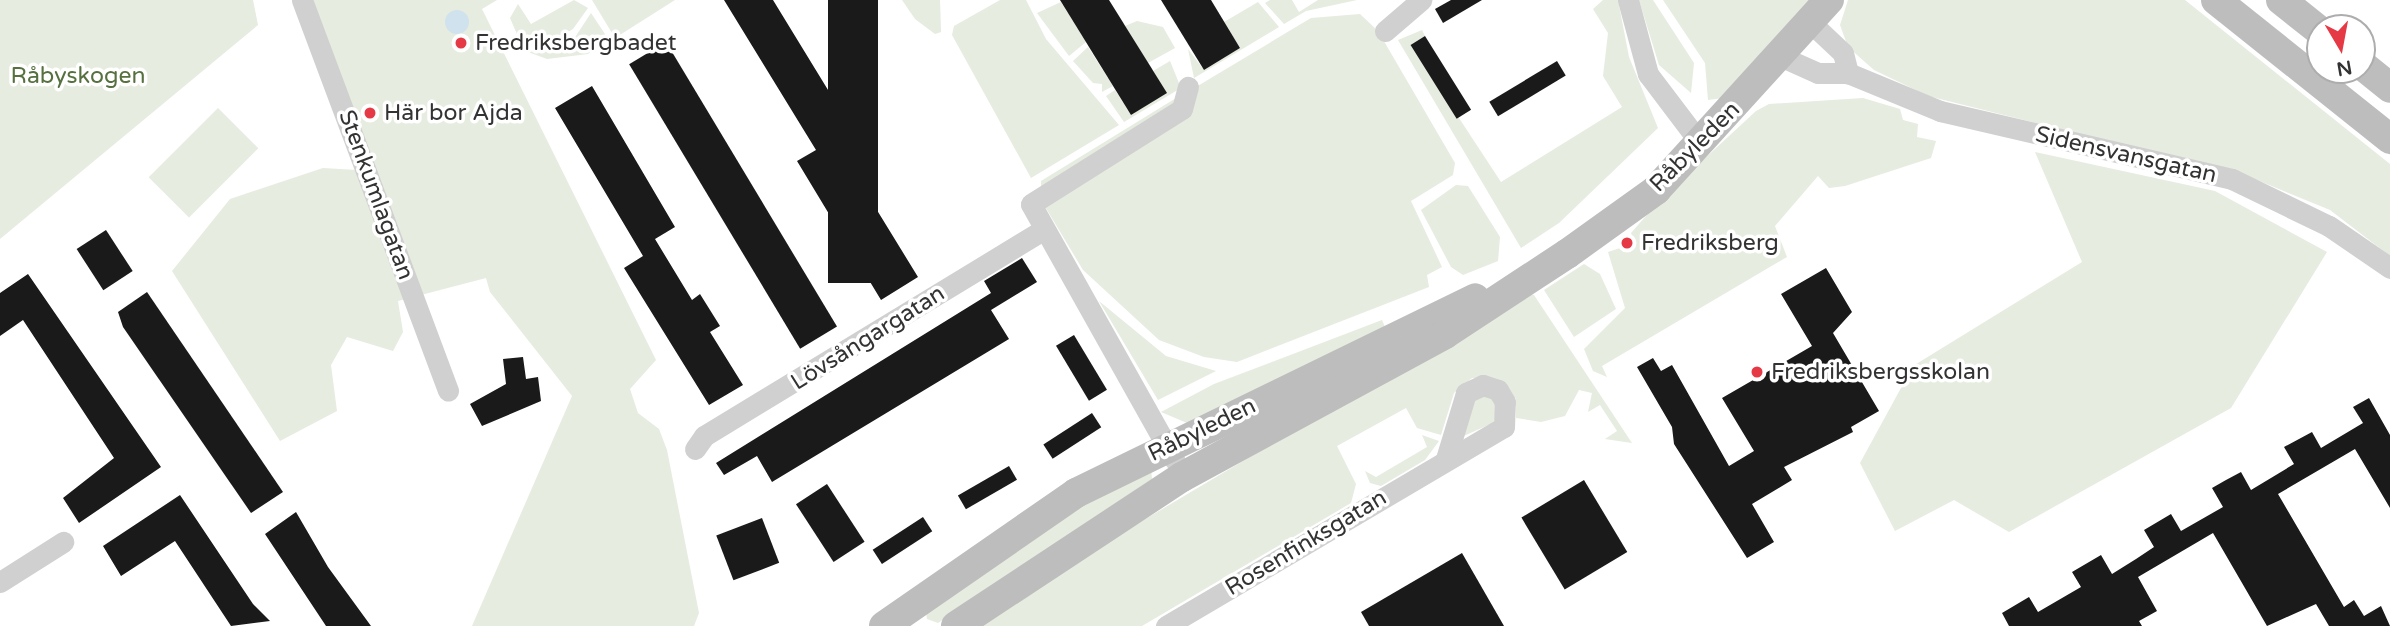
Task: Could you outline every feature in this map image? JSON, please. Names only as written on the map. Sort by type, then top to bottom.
[{"type":"main road","points":[[2216,0],[2390,138]]},
{"type":"main road","points":[[2281,0],[2306,20]]},
{"type":"main road","name":"Råbyleden","points":[[956,626],[1182,477],[1445,334],[1656,190],[1782,57],[1820,11]]},
{"type":"main road","points":[[2376,76],[2390,88]]},
{"type":"main road","name":"Råbyleden","points":[[894,623],[1076,493],[1437,314],[1540,271]]},
{"type":"street","name":"Stenkumlagatan","points":[[302,0],[448,391]]},
{"type":"street","points":[[1385,31],[1422,0]]},
{"type":"street","points":[[1628,0],[1648,74],[1701,144]]},
{"type":"street","points":[[1820,11],[1843,53],[1848,73]]},
{"type":"street","name":"Sidensvansgatan","points":[[1782,57],[1818,73],[1848,73],[1940,111],[2232,179],[2329,226],[2390,268]]},
{"type":"street","points":[[1182,477],[1168,447],[1031,204],[1182,109],[1188,87]]},
{"type":"street","name":"Lövsångargatan","points":[[695,449],[704,436],[1044,229]]},
{"type":"street","name":"Rosenfinksgatan","points":[[1166,626],[1446,459]]},
{"type":"street","points":[[0,582],[63,542]]},
{"type":"green space","name":"Råbyskogen","points":[[0,0],[253,0],[258,25],[0,239]]},
{"type":"green space","points":[[307,0],[497,0],[482,9],[656,360],[630,389],[638,413],[659,429],[667,450],[699,613],[694,626],[472,626],[572,396],[490,292],[486,278],[398,301],[403,332],[393,351],[347,337],[331,365],[337,411],[280,441],[172,271],[230,199],[323,168],[374,171]]},
{"type":"green space","points":[[574,0],[588,8],[573,29],[545,46],[523,48],[510,18],[518,4],[531,24]]},
{"type":"green space","points":[[592,0],[675,0],[615,38]]},
{"type":"green space","points":[[902,0],[940,0],[941,32],[935,34],[915,19]]},
{"type":"green space","points":[[1000,0],[1026,0],[1046,39],[1119,125],[1031,178],[952,35],[954,26]]},
{"type":"green space","points":[[1270,0],[1292,0],[1299,12],[1318,0],[1357,0],[1306,11],[1284,24],[1265,3]]},
{"type":"green space","points":[[1603,0],[1618,0],[1629,57],[1658,128],[1559,223],[1521,248],[1398,40],[1422,30],[1425,36],[1411,45],[1501,182],[1622,107],[1603,76],[1608,33],[1593,9]]},
{"type":"green space","points":[[1639,0],[1653,0],[1694,63],[1691,93],[1659,65]]},
{"type":"green space","points":[[1663,0],[1814,0],[1723,98],[1708,100],[1705,63]]},
{"type":"green space","points":[[1848,0],[2185,0],[2390,164],[2390,256],[2330,210],[2245,175],[1928,96],[1874,70],[1848,47],[1840,25]]},
{"type":"green space","points":[[1061,2],[1086,42],[1069,56],[1037,13]]},
{"type":"green space","points":[[1258,2],[1279,27],[1194,78],[1188,49],[1204,70],[1240,48],[1224,22]]},
{"type":"green space","points":[[591,13],[605,34],[604,43],[588,54],[547,59],[528,52],[568,48]]},
{"type":"green space","points":[[1360,14],[1378,31],[1455,163],[1453,175],[1411,201],[1442,267],[1427,275],[1429,287],[1237,362],[1204,357],[1159,340],[1083,270],[1044,205],[1196,87],[1311,18]]},
{"type":"green space","points":[[1137,21],[1163,27],[1175,48],[1148,63],[1125,26]]},
{"type":"green space","points":[[1088,47],[1113,86],[1102,92],[1102,84],[1093,83],[1073,61]]},
{"type":"green space","points":[[1170,61],[1181,88],[1124,122],[1106,96],[1115,90],[1131,115],[1166,93],[1153,71]]},
{"type":"green space","points":[[1181,95],[1181,98],[1041,187],[1041,181]]},
{"type":"green space","points":[[1863,98],[1900,109],[1903,120],[1918,124],[1917,137],[1936,141],[1931,158],[1845,186],[1829,188],[1818,176],[1775,226],[1787,257],[1602,366],[1607,377],[1593,371],[1584,349],[1625,308],[1608,252],[1635,243],[1631,233],[1661,199],[1756,111],[1769,104]]},
{"type":"green space","points":[[218,108],[258,148],[189,218],[149,177]]},
{"type":"green space","points":[[2035,152],[2215,191],[2327,252],[2231,408],[2009,532],[1954,500],[1895,531],[1860,463],[1913,366],[2082,262]]},
{"type":"green space","points":[[1456,185],[1468,186],[1500,237],[1498,261],[1463,275],[1451,267],[1421,210]]},
{"type":"green space","points":[[1584,264],[1600,274],[1616,309],[1574,337],[1544,290]]},
{"type":"green space","points":[[1526,293],[1534,295],[1632,443],[1605,439],[1617,431],[1600,405],[1588,412],[1592,393],[1579,390],[1565,416],[1541,422],[1516,418],[1516,399],[1500,380],[1472,378],[1454,393],[1441,435],[1417,428],[1406,408],[1337,446],[1356,484],[1351,503],[1142,626],[977,626],[1100,546]]},
{"type":"green space","points":[[1099,301],[1166,356],[1216,371],[1158,400]]},
{"type":"green space","points":[[1382,320],[1385,327],[1187,423],[1161,412],[1214,384]]},
{"type":"green space","points":[[1491,394],[1500,409],[1493,423],[1459,438],[1475,396]]},
{"type":"green space","points":[[1422,435],[1439,441],[1425,460],[1381,486],[1370,483],[1365,471],[1376,477],[1427,447]]},
{"type":"green space","points":[[1151,468],[1152,479],[938,623],[927,619],[926,613],[1047,524]]},
{"type":"water","points":[[457,10],[466,13],[469,22],[466,31],[457,34],[448,31],[445,22],[448,13]]},
{"type":"building","points":[[724,0],[773,0],[847,121],[829,132],[918,277],[881,300],[797,161],[816,150]]},
{"type":"building","points":[[828,0],[878,0],[878,283],[828,283]]},
{"type":"building","points":[[1060,0],[1109,0],[1167,93],[1131,115]]},
{"type":"building","points":[[1161,0],[1211,0],[1240,48],[1204,70]]},
{"type":"building","points":[[1451,0],[1482,0],[1443,23],[1435,9]]},
{"type":"building","points":[[1425,36],[1471,110],[1457,119],[1411,45]]},
{"type":"building","points":[[666,42],[837,327],[800,349],[629,64]]},
{"type":"building","points":[[1557,61],[1566,76],[1498,116],[1489,102]]},
{"type":"building","points":[[592,86],[675,227],[655,239],[692,300],[700,294],[720,326],[710,332],[743,385],[709,405],[624,268],[643,256],[555,108]]},
{"type":"building","points":[[106,230],[133,271],[103,290],[77,249]]},
{"type":"building","points":[[1022,258],[1037,282],[991,310],[1009,339],[772,482],[757,456],[724,475],[716,463],[991,293],[984,281]]},
{"type":"building","points":[[1826,268],[1852,312],[1833,333],[1879,411],[1851,427],[1853,432],[1784,467],[1792,480],[1752,504],[1774,542],[1747,558],[1674,444],[1672,427],[1637,367],[1653,358],[1661,371],[1672,365],[1729,466],[1754,451],[1722,398],[1812,346],[1781,294]]},
{"type":"building","points":[[28,274],[161,467],[79,523],[63,498],[114,458],[23,320],[0,336],[0,293]]},
{"type":"building","points":[[147,292],[283,492],[251,513],[123,327],[118,312]]},
{"type":"building","points":[[1074,335],[1107,390],[1089,401],[1056,346]]},
{"type":"building","points":[[523,357],[526,379],[538,377],[541,401],[482,426],[470,404],[506,384],[503,359]]},
{"type":"building","points":[[2369,398],[2390,435],[2390,508],[2355,449],[2278,494],[2344,607],[2354,600],[2364,616],[2381,606],[2390,626],[2329,626],[2316,604],[2267,626],[2213,533],[2138,577],[2157,611],[2139,621],[2142,626],[2009,626],[2002,613],[2029,597],[2038,612],[2081,587],[2072,572],[2101,555],[2112,574],[2154,547],[2144,530],[2171,514],[2181,531],[2223,507],[2212,488],[2241,472],[2251,490],[2294,464],[2284,447],[2312,432],[2321,448],[2363,423],[2353,407]]},
{"type":"building","points":[[1092,413],[1101,427],[1053,459],[1043,445]]},
{"type":"building","points":[[1009,466],[1017,480],[966,509],[958,496]]},
{"type":"building","points":[[1584,480],[1627,552],[1565,590],[1521,518]]},
{"type":"building","points":[[827,484],[865,542],[834,562],[796,504]]},
{"type":"building","points":[[180,495],[253,604],[270,621],[231,626],[175,541],[121,576],[103,546]]},
{"type":"building","points":[[296,512],[328,567],[371,626],[326,626],[265,534]]},
{"type":"building","points":[[923,517],[932,531],[882,564],[873,550]]},
{"type":"building","points":[[762,518],[779,563],[733,580],[716,536]]},
{"type":"building","points":[[1462,553],[1504,626],[1369,626],[1361,612]]},
{"type":"place","name":"Fredriksbergbadet","points":[[461,43]]},
{"type":"place","name":"Här bor Ajda","points":[[370,113]]},
{"type":"place","name":"Fredriksberg","points":[[1627,243]]},
{"type":"place","name":"Fredriksbergsskolan","points":[[1757,372]]}]
